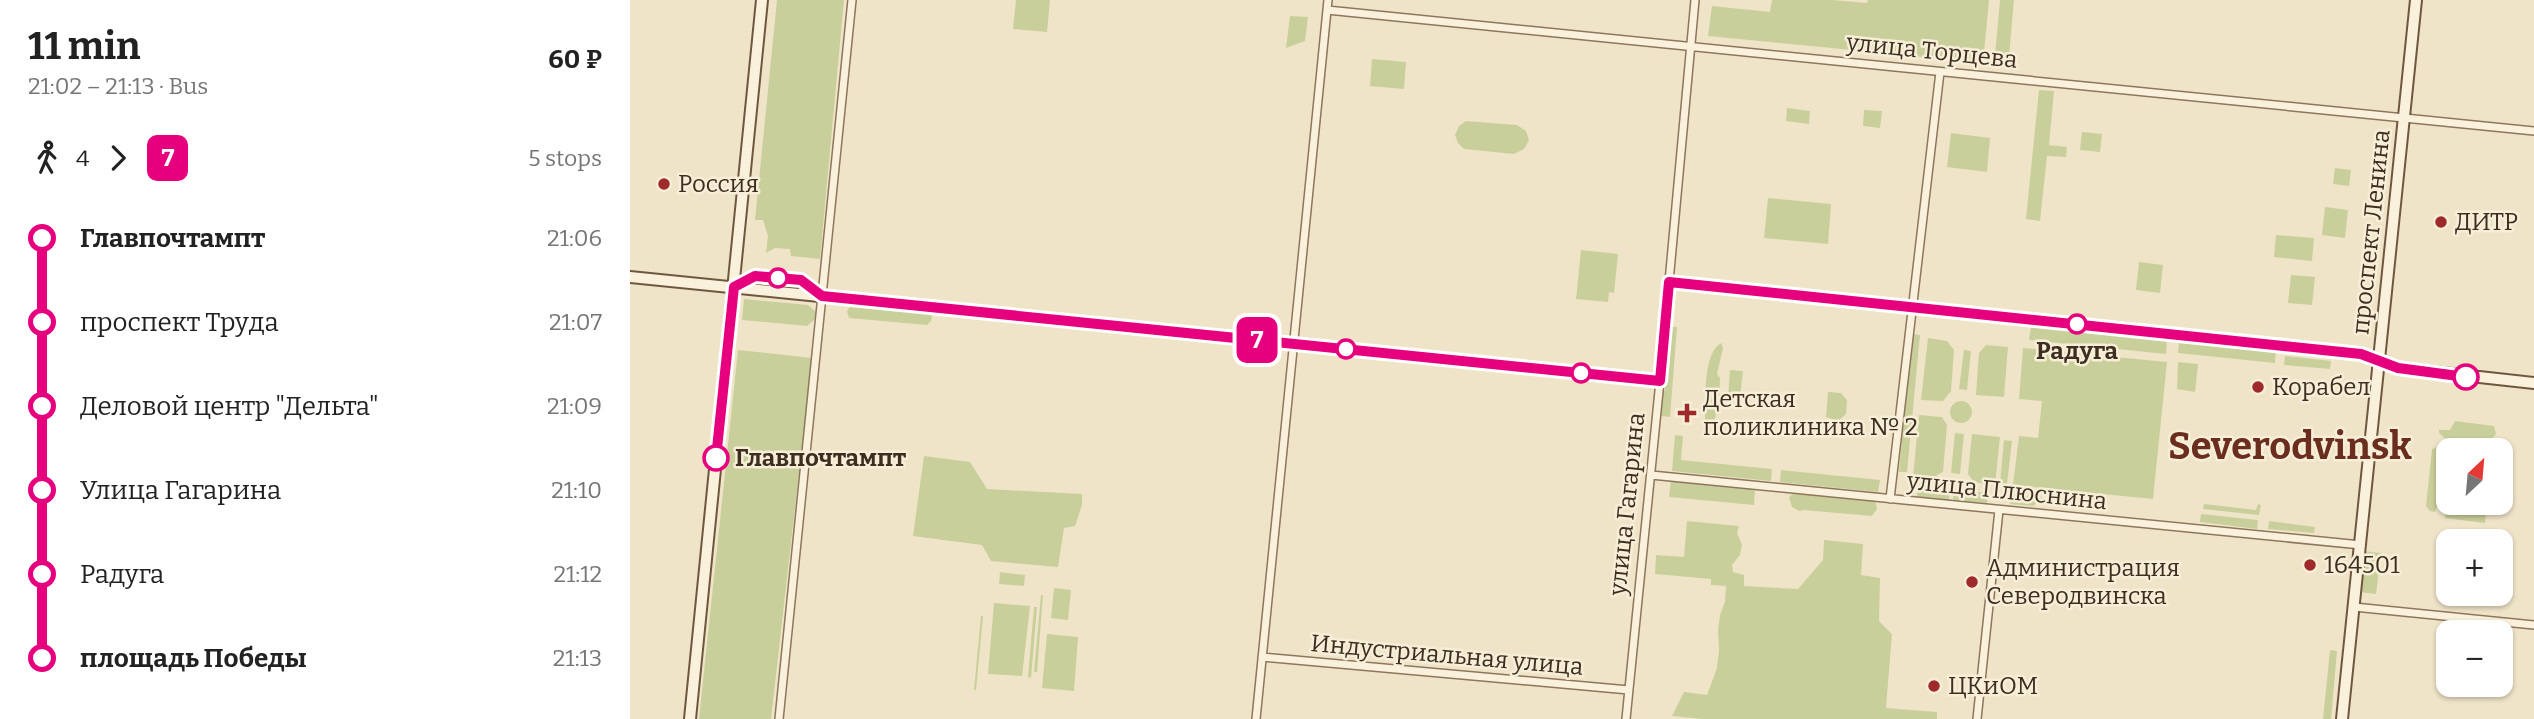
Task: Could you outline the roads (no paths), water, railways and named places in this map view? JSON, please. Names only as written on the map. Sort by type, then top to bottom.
[{"type":"street","points":[[690,719],[762,0]]},
{"type":"street","points":[[779,719],[852,0]]},
{"type":"street","points":[[1256,719],[1328,0]]},
{"type":"street","name":"улица Гагарина","points":[[1626,719],[1695,0]]},
{"type":"street","name":"проспект Ленина","points":[[2342,719],[2416,0]]},
{"type":"street","name":"улица Торцева","points":[[1327,10],[2534,131]]},
{"type":"street","points":[[1890,499],[1940,72]]},
{"type":"street","points":[[630,277],[1660,381]]},
{"type":"street","points":[[1669,282],[2361,354],[2398,368],[2534,383]]},
{"type":"street","name":"улица Плюснина","points":[[1651,475],[2361,545]]},
{"type":"street","points":[[1977,719],[1999,510]]},
{"type":"street","points":[[2354,607],[2534,625]]},
{"type":"street","name":"Индустриальная улица","points":[[1262,657],[1629,690]]},
{"type":"place","name":"Россия","points":[[664,184]]},
{"type":"place","name":"ДИТР","points":[[2441,222]]},
{"type":"place","name":"Радуга","points":[[2077,324]]},
{"type":"place","name":"Корабел","points":[[2258,387]]},
{"type":"place","name":"Детская поликлиника № 2","points":[[1687,413]]},
{"type":"place","name":"Главпочтампт","points":[[716,458]]},
{"type":"place","name":"164501","points":[[2310,565]]},
{"type":"place","name":"Администрация Северодвинска","points":[[1972,582]]},
{"type":"place","name":"ЦКиОМ","points":[[1934,686]]},
{"type":"district","name":"Severodvinsk","points":[[2290,446]]}]
